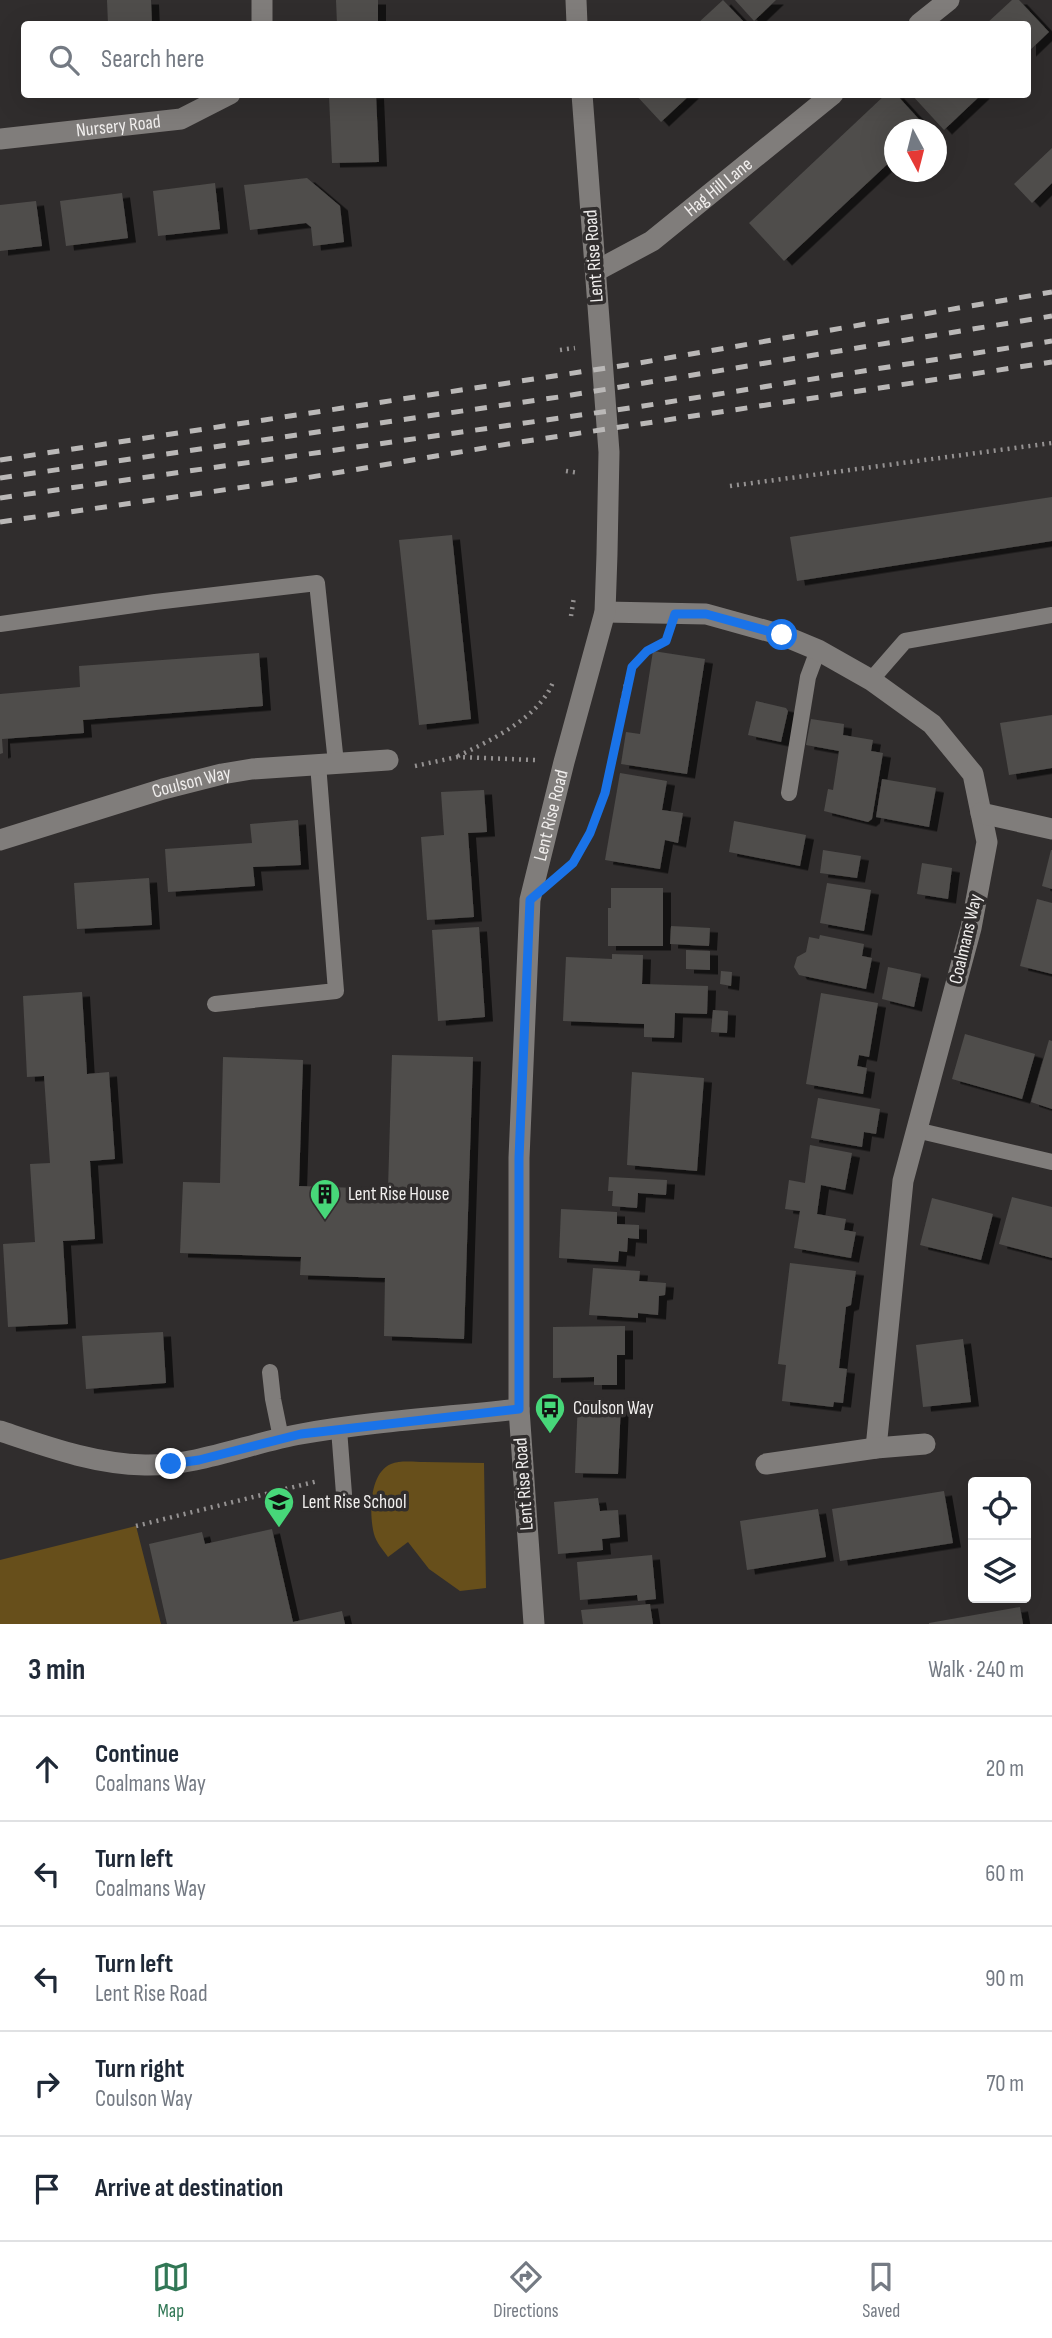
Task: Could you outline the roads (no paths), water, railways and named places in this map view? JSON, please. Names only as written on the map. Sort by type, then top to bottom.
[{"type":"street","points":[[262,0],[262,21]]},
{"type":"street","points":[[576,0],[578,21]]},
{"type":"street","points":[[923,21],[949,0]]},
{"type":"street","name":"Nursery Road","points":[[0,139],[181,120],[222,98]]},
{"type":"street","name":"Lent Rise Road","points":[[534,1624],[519,1409],[519,1158],[530,900],[605,612],[609,452],[582,98]]},
{"type":"street","name":"Hag Hill Lane","points":[[596,271],[652,241],[828,98]]},
{"type":"street","name":"Coalmans Way","points":[[605,612],[706,614],[782,635],[818,650],[871,680],[932,724],[973,774],[987,842],[971,928],[903,1181],[876,1448]]},
{"type":"street","name":"Coulson Way","points":[[0,840],[191,782],[252,769],[327,764],[398,764]]},
{"type":"street","points":[[981,813],[1052,828]]},
{"type":"street","points":[[0,1431],[84,1458],[145,1465],[199,1460],[281,1438],[339,1429],[519,1409]]},
{"type":"street","points":[[766,1464],[876,1448],[925,1444]]},
{"type":"lane","points":[[0,624],[317,583],[336,991],[215,1004]]},
{"type":"lane","points":[[871,680],[905,641],[1052,615]]},
{"type":"lane","points":[[789,793],[808,677],[818,650]]},
{"type":"lane","points":[[916,1130],[1052,1162]]},
{"type":"lane","points":[[270,1373],[281,1438]]},
{"type":"lane","points":[[339,1429],[344,1494]]},
{"type":"railway","points":[[0,460],[633,364],[1052,292]]},
{"type":"railway","points":[[0,478],[559,397],[1052,316]]},
{"type":"railway","points":[[0,498],[637,407],[1052,341]]},
{"type":"railway","points":[[0,522],[293,480],[514,443],[1052,362]]},
{"type":"place","name":"Lent Rise House","points":[[325,1221]]},
{"type":"place","name":"Coulson Way","points":[[550,1435]]},
{"type":"place","name":"Lent Rise School","points":[[279,1529]]}]
